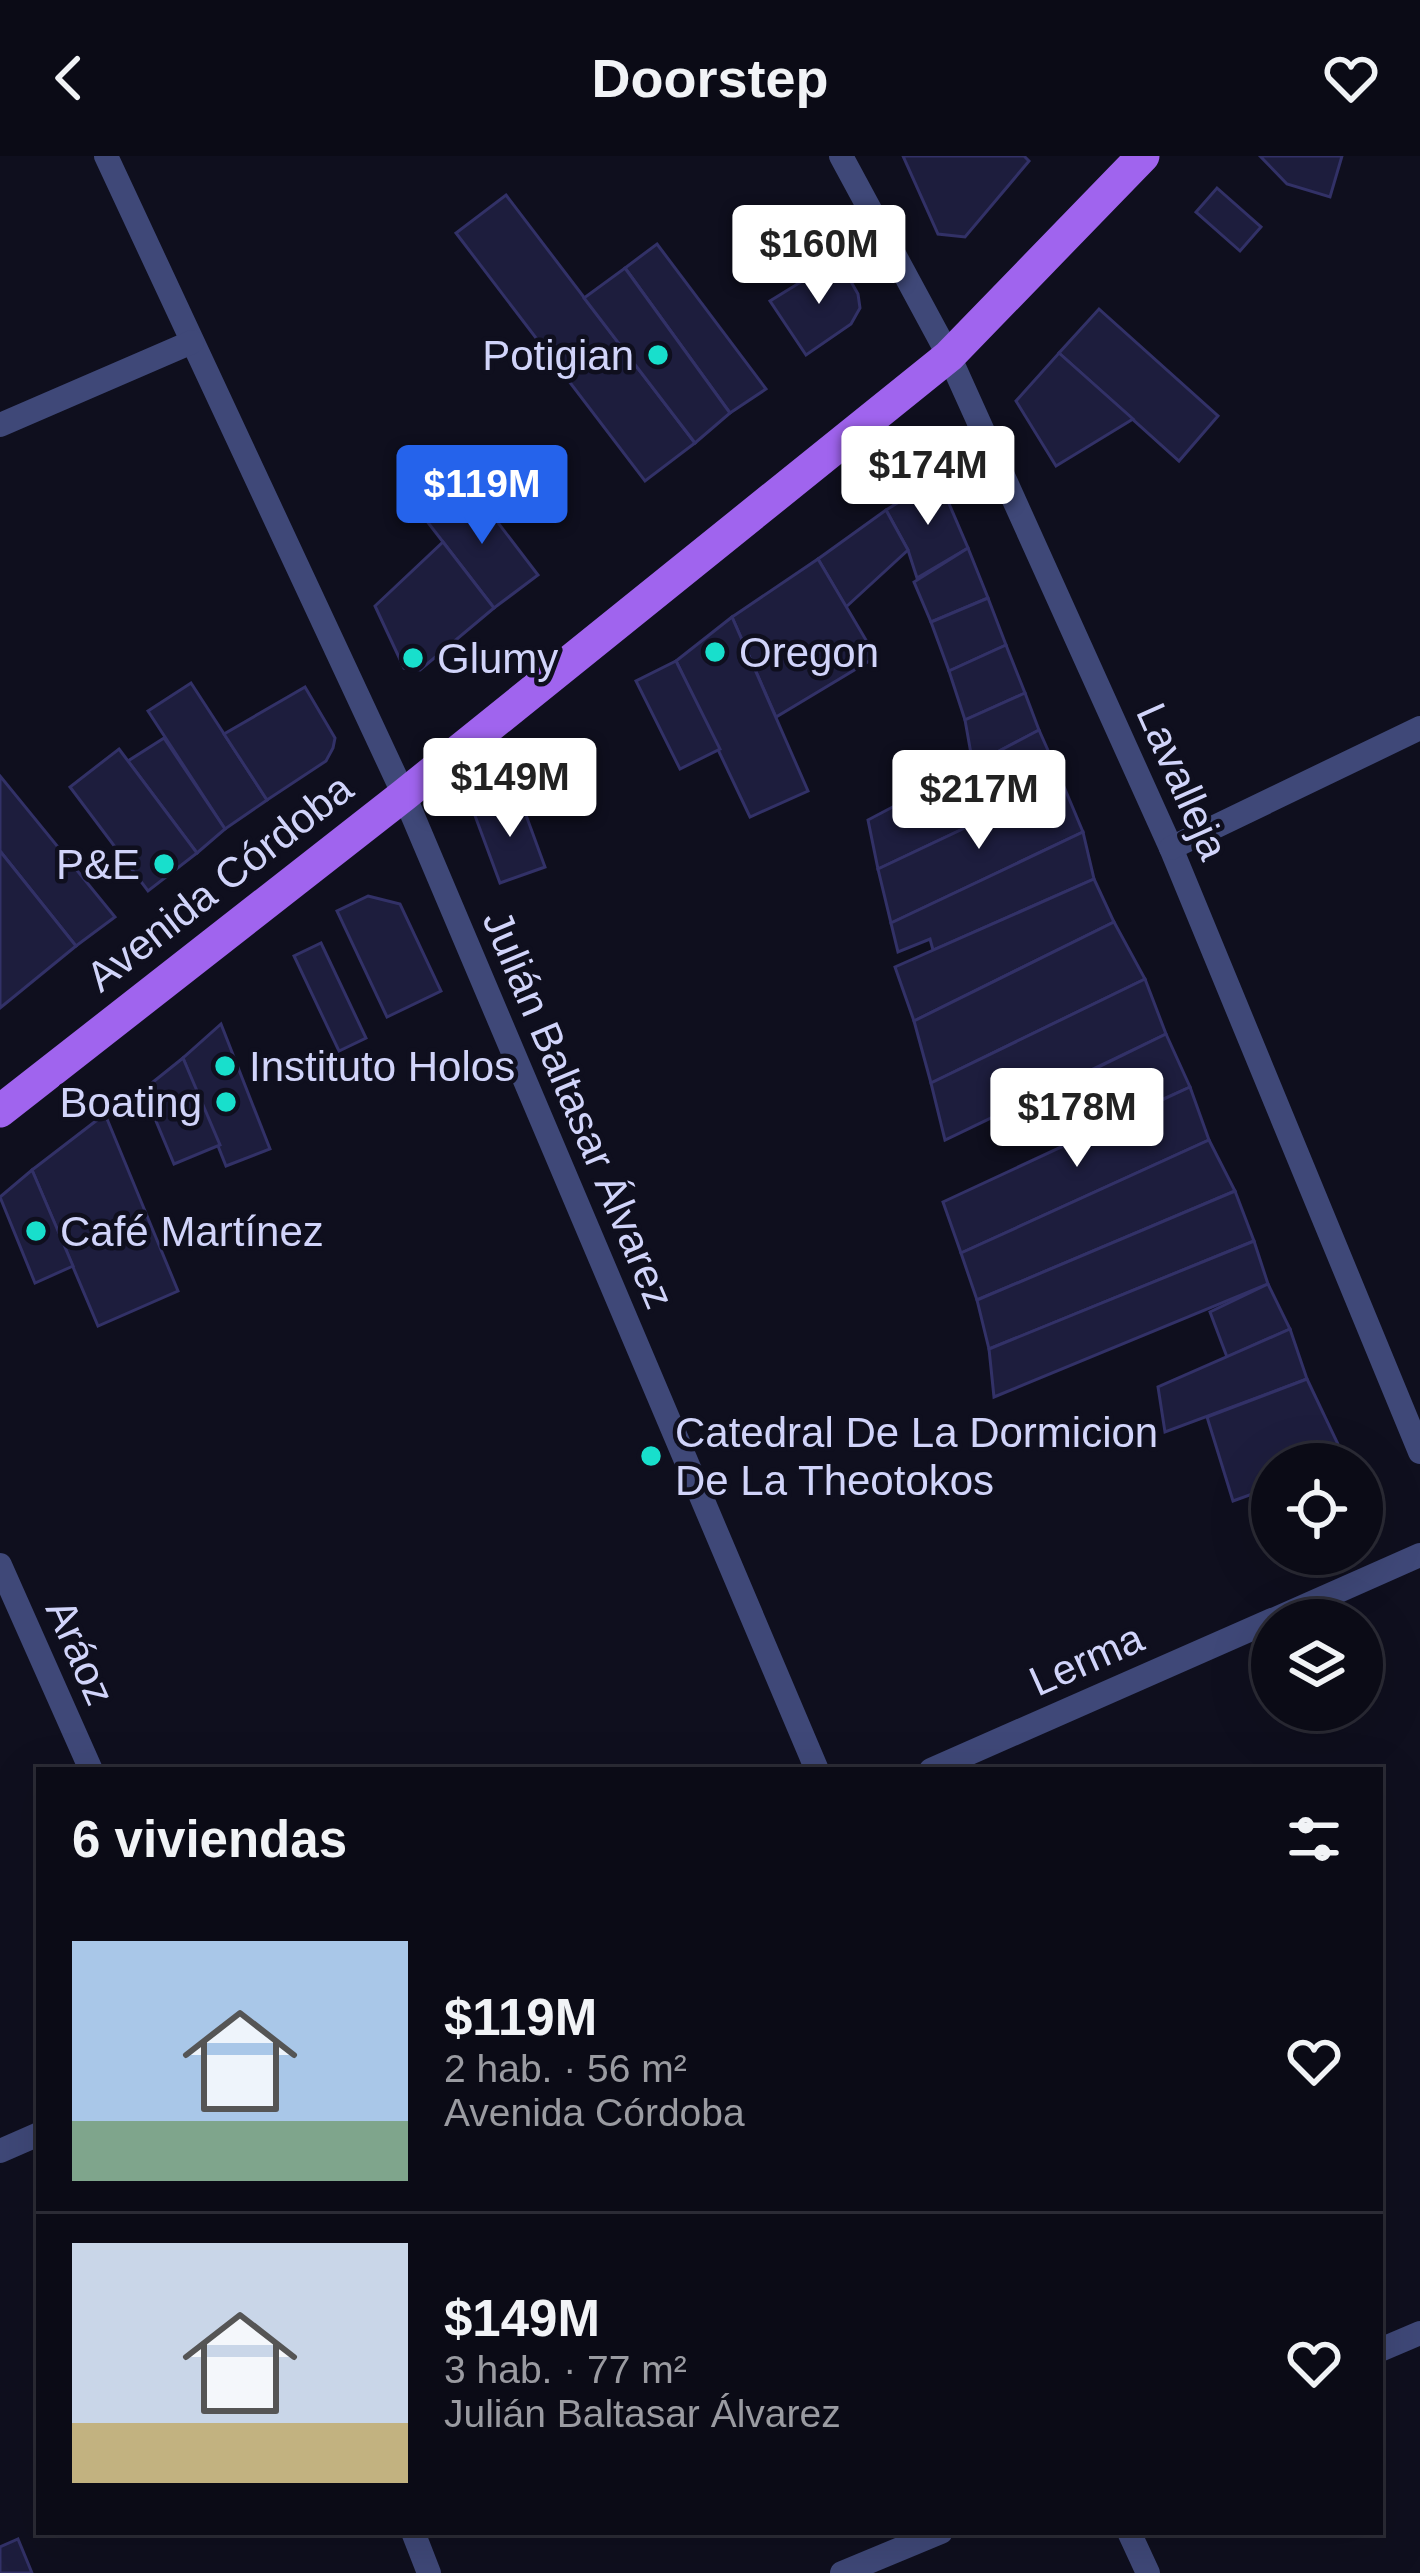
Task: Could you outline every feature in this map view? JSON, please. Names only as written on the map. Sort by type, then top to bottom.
[{"type":"main road","name":"Avenida Córdoba","points":[[0,1111],[404,795],[949,356],[1143,156]]},
{"type":"street","name":"Julián Baltasar Álvarez","points":[[106,156],[404,795],[816,1767]]},
{"type":"street","name":"Lavalleja","points":[[841,156],[949,356],[1171,848],[1420,1452]]},
{"type":"street","points":[[0,425],[191,342]]},
{"type":"street","points":[[1171,848],[1420,728]]},
{"type":"street","name":"Lerma","points":[[1320,1599],[1420,1555]]},
{"type":"street","name":"Aráoz","points":[[0,1565],[90,1767]]},
{"type":"street","name":"Lerma","points":[[939,1767],[1251,1629]]},
{"type":"street","points":[[0,2151],[36,2135]]},
{"type":"street","points":[[1383,2349],[1420,2333]]},
{"type":"street","points":[[413,2535],[429,2573]]},
{"type":"street","points":[[842,2573],[934,2535]]},
{"type":"street","points":[[1130,2535],[1148,2573]]},
{"type":"building","points":[[903,156],[1024,156],[1029,161],[965,237],[938,234]]},
{"type":"building","points":[[1260,156],[1342,156],[1330,197],[1287,184]]},
{"type":"building","points":[[1217,188],[1261,227],[1240,251],[1196,212]]},
{"type":"building","points":[[506,195],[695,443],[645,481],[456,233]]},
{"type":"building","points":[[657,244],[766,389],[730,413],[625,268]]},
{"type":"building","points":[[838,259],[858,294],[860,308],[851,324],[806,355],[770,301]]},
{"type":"building","name":"Potigian","points":[[625,268],[730,413],[695,443],[584,298]]},
{"type":"building","points":[[1099,309],[1218,416],[1179,461],[1059,353]]},
{"type":"building","points":[[1059,353],[1133,419],[1056,466],[1016,401]]},
{"type":"building","points":[[938,478],[968,548],[917,578],[886,510]]},
{"type":"building","points":[[470,486],[538,575],[494,608],[426,520]]},
{"type":"building","points":[[886,510],[908,550],[846,607],[818,559]]},
{"type":"building","points":[[443,542],[494,608],[420,670],[404,668],[375,606]]},
{"type":"building","points":[[968,548],[988,598],[931,622],[914,582]]},
{"type":"building","points":[[818,559],[876,657],[776,717],[732,617]]},
{"type":"building","points":[[988,598],[1006,645],[949,671],[931,622]]},
{"type":"building","points":[[732,617],[808,791],[750,817],[676,661]]},
{"type":"building","points":[[1006,645],[1025,693],[965,720],[949,671]]},
{"type":"building","points":[[676,661],[720,749],[680,769],[636,681]]},
{"type":"building","points":[[191,683],[267,800],[225,829],[148,711]]},
{"type":"building","points":[[305,687],[335,738],[333,748],[326,761],[267,800],[224,734]]},
{"type":"building","points":[[1025,693],[1039,730],[973,765],[965,720]]},
{"type":"building","points":[[1039,730],[1062,782],[878,869],[868,820]]},
{"type":"building","points":[[164,738],[225,829],[197,853],[128,761]]},
{"type":"building","points":[[119,749],[197,853],[148,891],[70,787]]},
{"type":"building","points":[[0,776],[115,917],[76,946],[0,851]]},
{"type":"building","points":[[1062,782],[1083,832],[891,923],[878,869]]},
{"type":"building","points":[[519,796],[545,867],[500,883],[474,813]]},
{"type":"building","points":[[1083,832],[1094,879],[933,950],[930,939],[898,952],[891,923]]},
{"type":"building","points":[[0,851],[76,946],[0,1008]]},
{"type":"building","points":[[1094,879],[1114,922],[914,1021],[895,967]]},
{"type":"building","points":[[368,896],[400,904],[441,991],[387,1017],[337,911]]},
{"type":"building","points":[[1114,922],[1145,979],[931,1083],[914,1021]]},
{"type":"building","points":[[321,943],[366,1038],[339,1051],[294,956]]},
{"type":"building","points":[[1145,979],[1166,1034],[945,1140],[931,1083]]},
{"type":"building","name":"Boating","points":[[221,1024],[270,1149],[226,1166],[183,1058]]},
{"type":"building","points":[[1166,1034],[1190,1087],[1075,1138],[1058,1087]]},
{"type":"building","points":[[183,1058],[220,1145],[174,1164],[143,1090]]},
{"type":"building","points":[[1190,1087],[1209,1140],[961,1253],[943,1202]]},
{"type":"building","points":[[105,1114],[178,1291],[98,1326],[32,1170]]},
{"type":"building","points":[[1209,1140],[1235,1191],[977,1300],[961,1253]]},
{"type":"building","name":"Café Martínez","points":[[32,1170],[73,1266],[35,1283],[0,1197]]},
{"type":"building","points":[[1235,1191],[1254,1241],[989,1349],[977,1300]]},
{"type":"building","points":[[1254,1241],[1268,1284],[994,1397],[989,1349]]},
{"type":"building","points":[[1268,1284],[1290,1329],[1227,1357],[1210,1312]]},
{"type":"building","points":[[1290,1329],[1307,1379],[1165,1432],[1158,1387]]},
{"type":"building","points":[[1307,1379],[1337,1443],[1251,1443],[1251,1495],[1233,1501],[1207,1417]]},
{"type":"building","points":[[18,2539],[32,2573],[0,2573],[0,2547]]},
{"type":"place","name":"Potigian","points":[[658,355]]},
{"type":"place","name":"Oregon","points":[[715,652]]},
{"type":"place","name":"Glumy","points":[[413,658]]},
{"type":"place","name":"P&E","points":[[164,864]]},
{"type":"place","name":"Instituto Holos","points":[[225,1066]]},
{"type":"place","name":"Boating","points":[[226,1102]]},
{"type":"place","name":"Café Martínez","points":[[36,1231]]},
{"type":"place","name":"Catedral De La Dormicion De La Theotokos","points":[[651,1456]]}]
